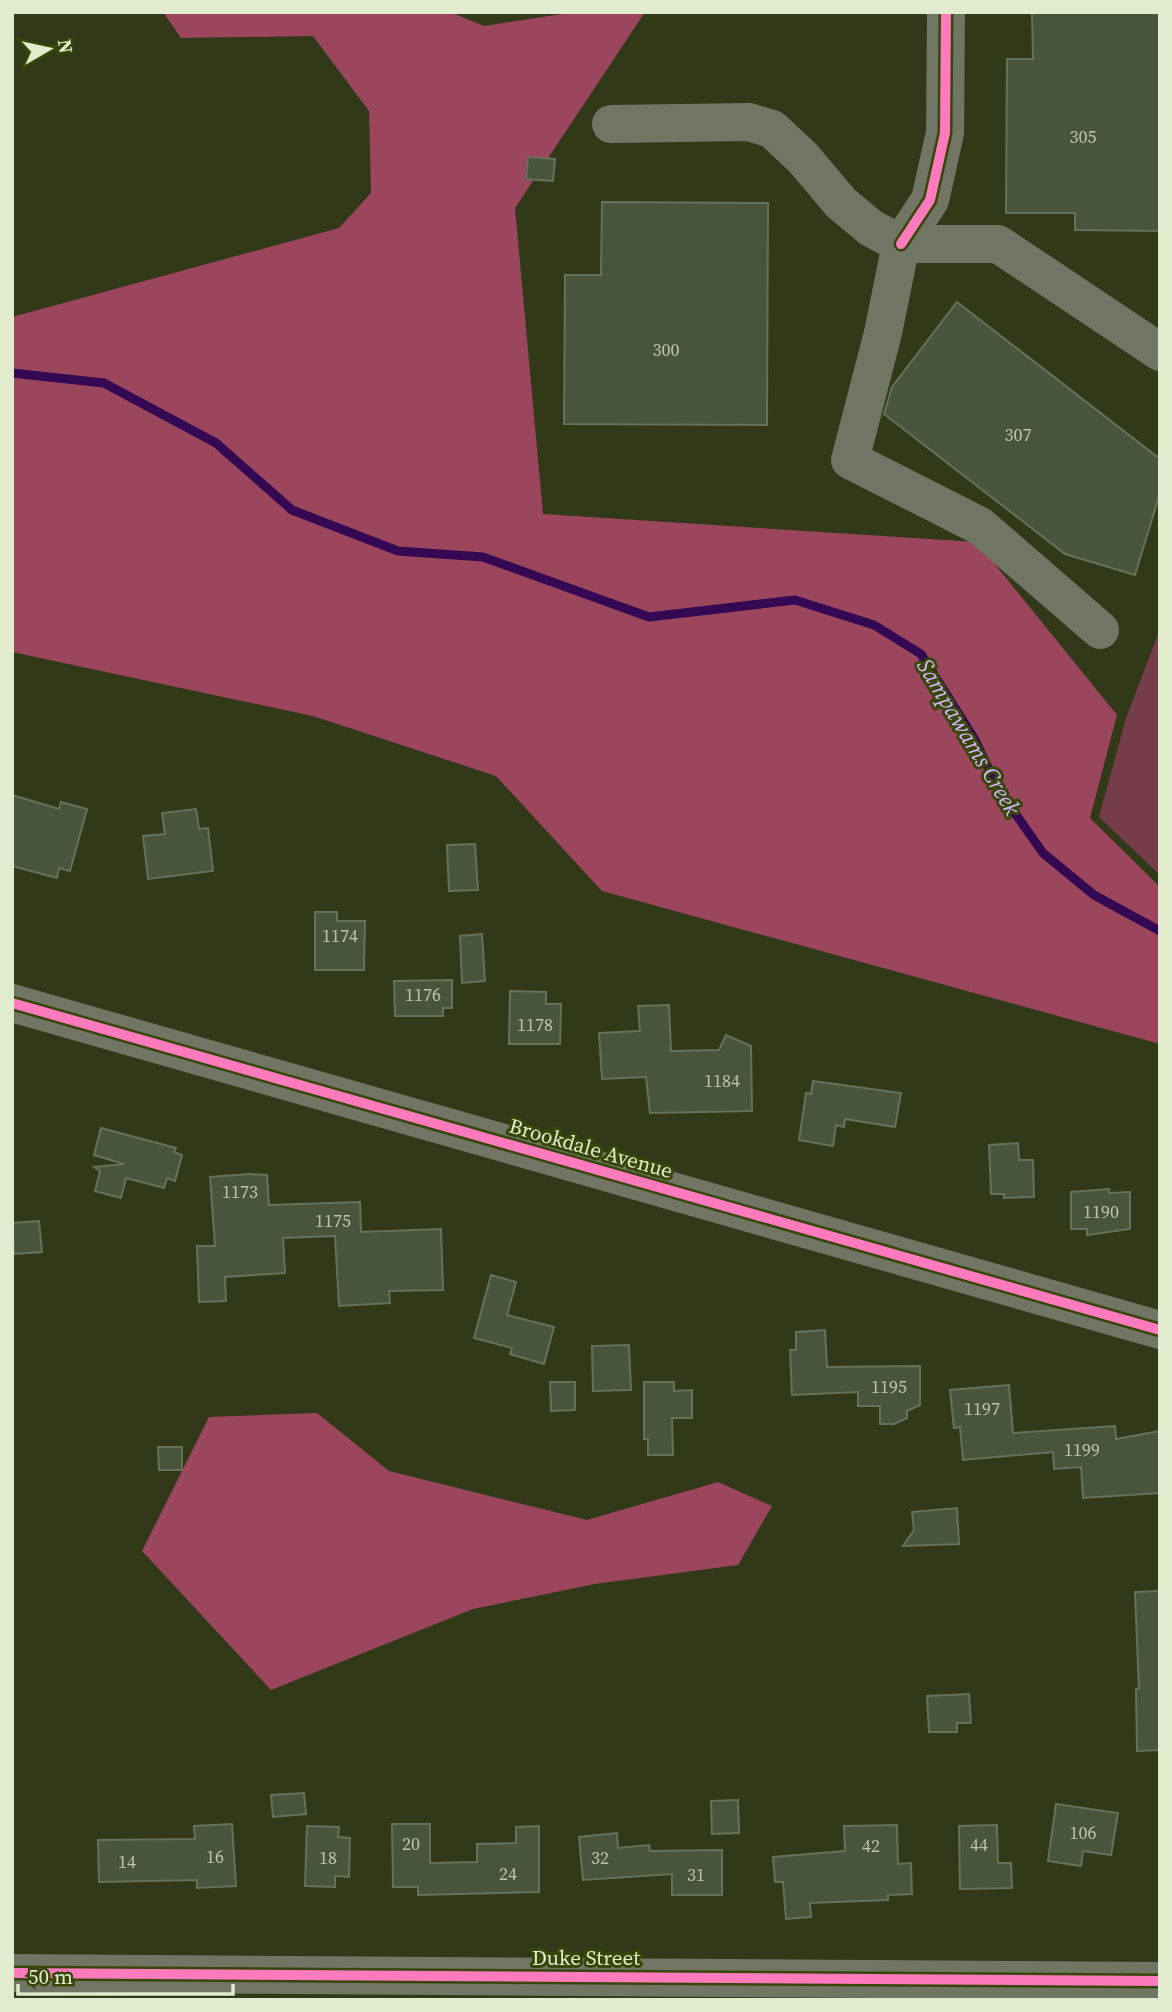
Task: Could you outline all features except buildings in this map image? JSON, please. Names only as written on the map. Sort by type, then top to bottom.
[{"type":"street","points":[[946,12],[945,133],[930,200],[901,244],[883,333],[850,460],[981,526],[1100,630]]},
{"type":"street","points":[[611,124],[749,122],[772,129],[803,158],[841,203],[872,228],[901,244],[998,244],[1160,352]]},
{"type":"street","name":"Brookdale Avenue","points":[[12,1003],[1160,1330]]},
{"type":"street","name":"Duke Street","points":[[12,1973],[1160,1980]]},
{"type":"shaded area","points":[[163,12],[450,12],[484,26],[575,12],[645,12],[515,208],[543,514],[977,542],[1117,715],[1090,818],[1160,887],[1160,1044],[602,891],[496,776],[313,716],[12,652],[12,317],[339,228],[371,193],[369,111],[313,36],[181,38]]},
{"type":"shaded area","points":[[1160,629],[1160,875],[1099,817],[1126,718]]},
{"type":"shaded area","points":[[317,1413],[389,1471],[587,1520],[718,1482],[772,1506],[738,1565],[595,1584],[473,1609],[271,1690],[142,1551],[209,1417]]},
{"type":"waterway","name":"Sampawams Creek","points":[[12,373],[104,383],[216,443],[292,510],[398,551],[483,557],[649,617],[795,600],[874,625],[921,654],[975,740],[998,789],[1043,853],[1094,895],[1160,931]]},
{"type":"cycle path","points":[[901,244],[930,200],[945,133],[946,12]]},
{"type":"cycle path","points":[[12,1003],[1160,1330]]},
{"type":"cycle path","points":[[12,1973],[1160,1981]]}]
